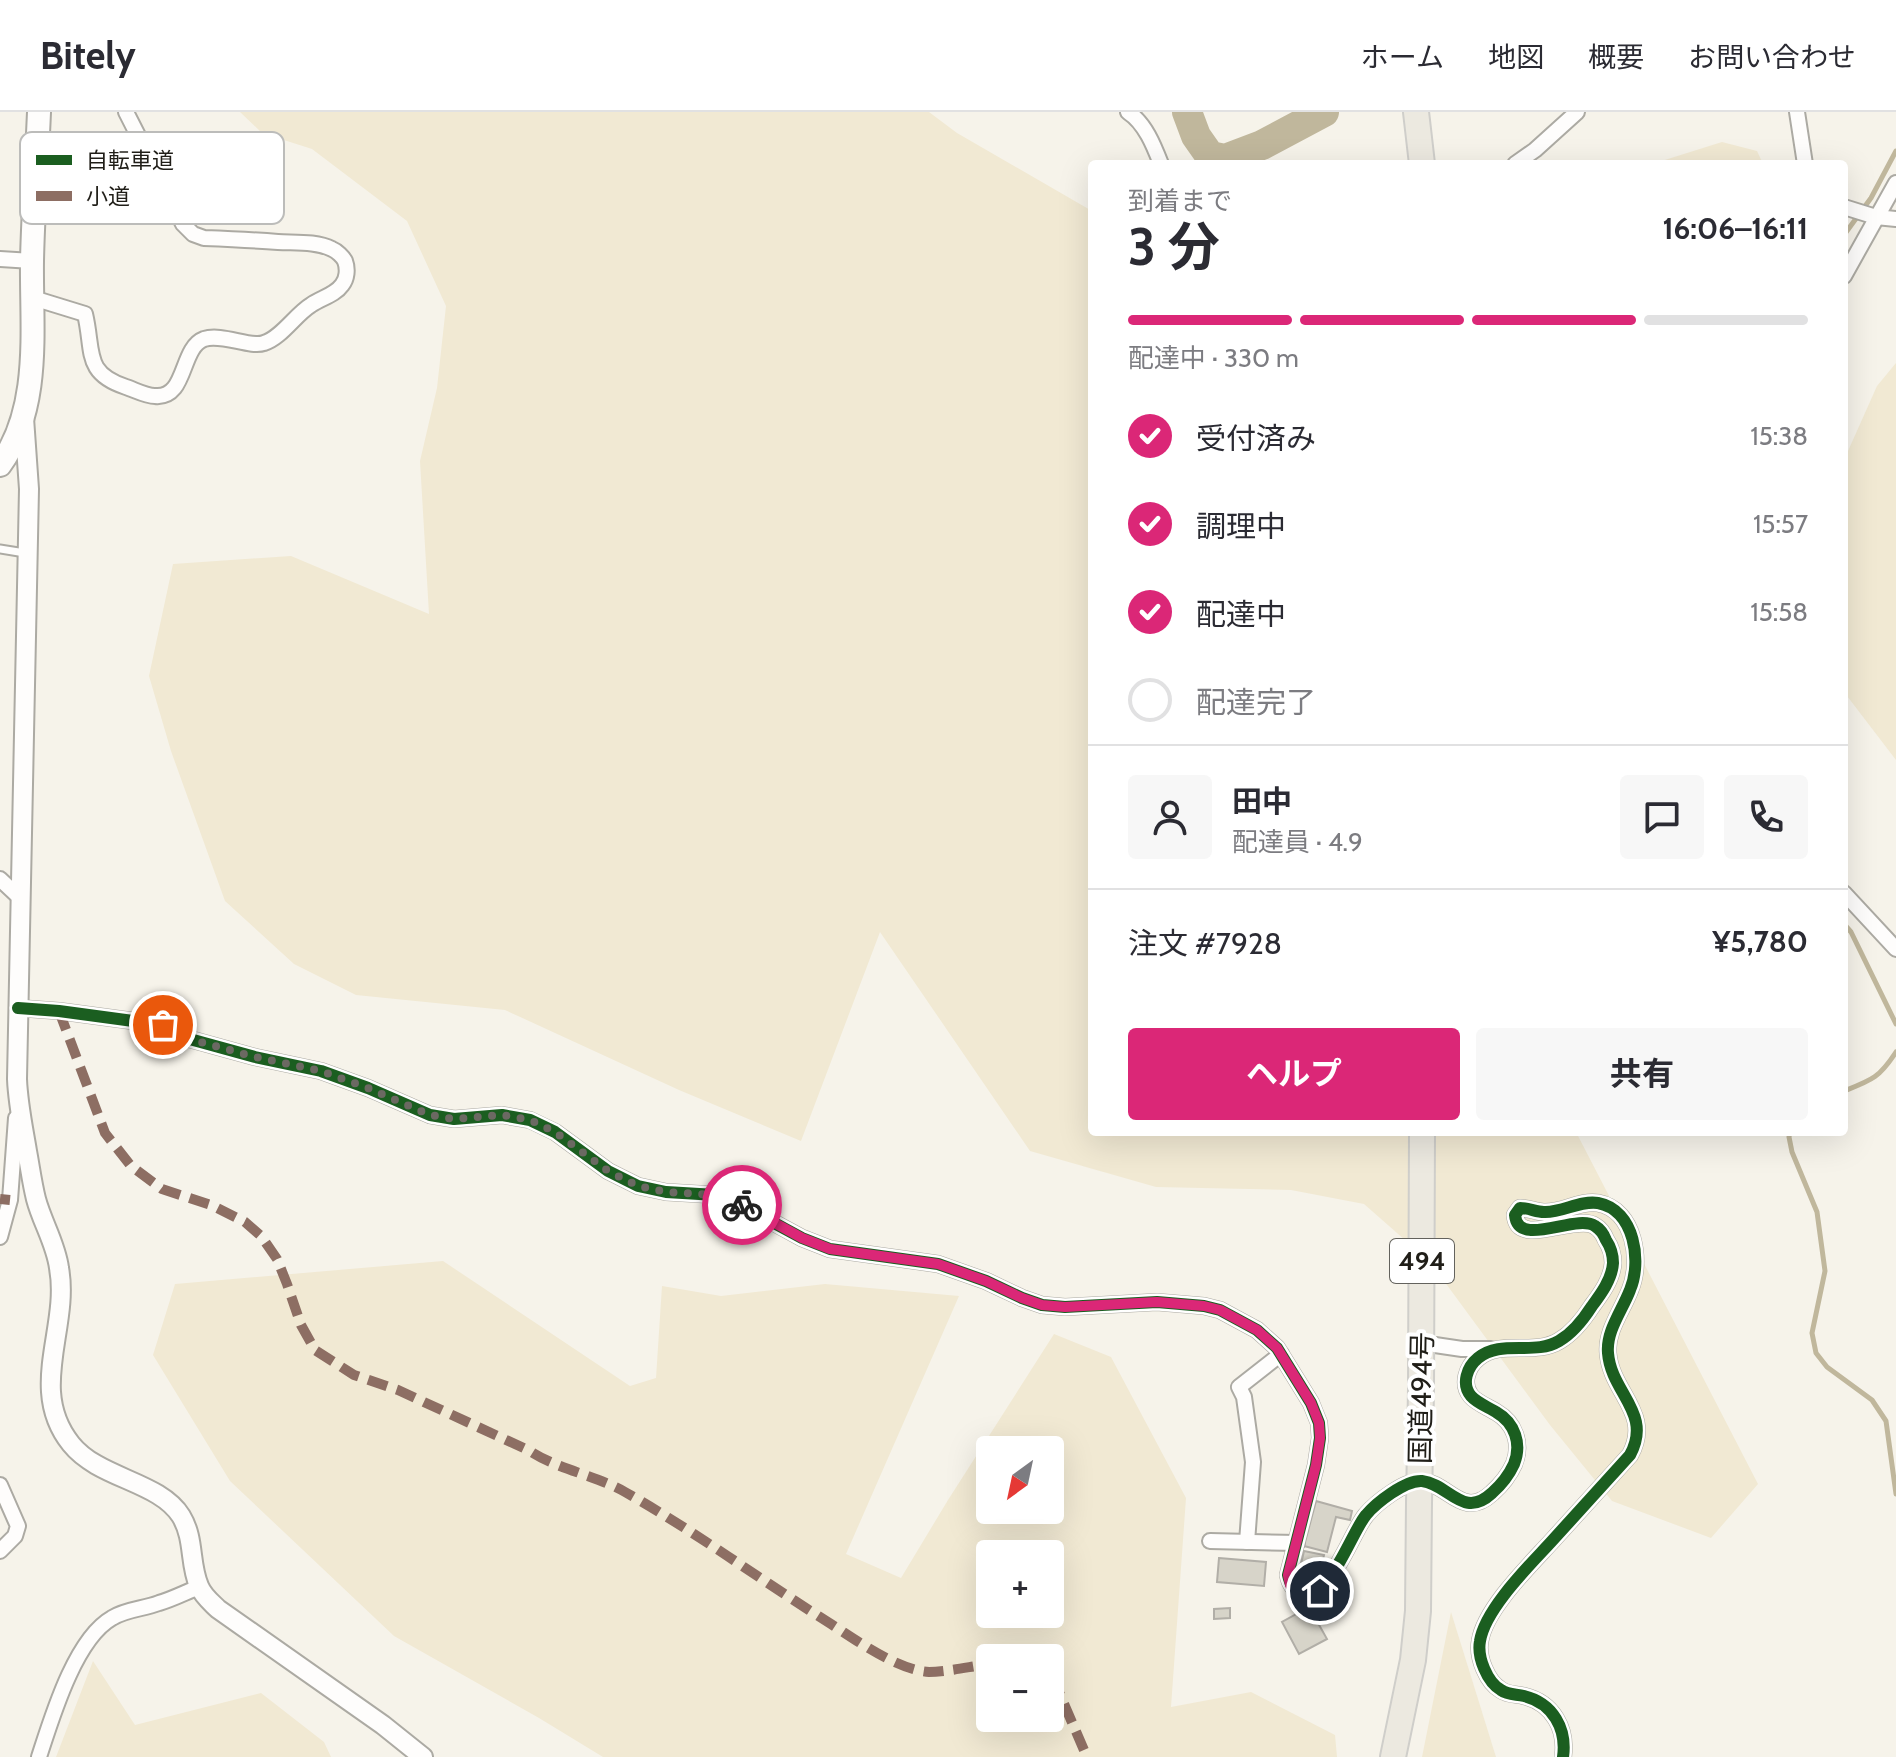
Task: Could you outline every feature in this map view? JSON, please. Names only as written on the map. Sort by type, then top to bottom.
[{"type":"highway","points":[[1416,112],[1422,160]]},
{"type":"highway","name":"国道494号","points":[[1393,1757],[1407,1696],[1417,1623],[1422,1136]]},
{"type":"main road","points":[[38,132],[39,112]]},
{"type":"main road","points":[[0,465],[24,415],[30,382],[34,224]]},
{"type":"street","points":[[126,112],[136,132]]},
{"type":"street","points":[[1128,112],[1144,129],[1159,160]]},
{"type":"street","points":[[1521,160],[1577,112]]},
{"type":"street","points":[[1797,112],[1804,160]]},
{"type":"street","points":[[1848,269],[1896,183]]},
{"type":"street","points":[[1848,208],[1876,217],[1896,219]]},
{"type":"street","points":[[33,298],[85,314],[93,362],[98,372],[111,382],[156,396],[170,392],[176,386],[191,350],[201,340],[214,338],[266,343],[311,305],[342,285],[347,272],[345,259],[334,250],[319,245],[204,238],[193,234],[183,224]]},
{"type":"street","points":[[0,259],[32,261]]},
{"type":"street","points":[[0,1237],[10,1200],[17,1097],[29,489],[24,415]]},
{"type":"street","points":[[0,879],[19,897]]},
{"type":"street","points":[[1848,897],[1896,949]]},
{"type":"street","points":[[18,1008],[163,1025],[186,1038],[321,1071],[430,1115],[454,1119],[502,1115],[530,1120],[555,1132],[608,1171],[638,1186],[666,1192],[716,1195],[830,1249],[938,1264],[1042,1305],[1065,1307],[1157,1302],[1220,1310],[1257,1330],[1277,1348],[1311,1403],[1319,1423],[1316,1465],[1288,1575],[1290,1585],[1306,1596],[1320,1591],[1328,1581],[1370,1510],[1398,1490],[1417,1481],[1427,1482],[1463,1502],[1474,1503],[1491,1495],[1507,1477],[1517,1454],[1515,1433],[1501,1415],[1469,1394],[1466,1385],[1468,1369],[1491,1349]]},
{"type":"street","points":[[17,1097],[35,1195],[60,1269],[60,1300],[50,1377],[54,1410],[62,1430],[86,1458],[169,1502],[187,1527],[199,1587],[218,1609],[383,1725],[423,1757]]},
{"type":"street","points":[[1422,1345],[1491,1349],[1538,1347],[1557,1342],[1581,1322],[1604,1290],[1613,1263],[1610,1246],[1596,1226],[1575,1222],[1552,1229],[1520,1228],[1515,1223],[1515,1215],[1520,1208],[1544,1212],[1597,1202],[1617,1213],[1626,1224],[1635,1246],[1637,1263],[1631,1289],[1610,1334],[1607,1348],[1613,1377],[1636,1419],[1636,1444],[1630,1455],[1519,1578],[1487,1622],[1480,1639],[1483,1665],[1498,1689],[1526,1696],[1551,1712],[1560,1725],[1565,1742],[1563,1757]]},
{"type":"street","points":[[1247,1542],[1253,1462],[1244,1397],[1239,1387],[1281,1354]]},
{"type":"street","points":[[0,1485],[18,1526],[15,1536],[0,1551]]},
{"type":"street","points":[[1210,1541],[1297,1543]]},
{"type":"street","points":[[39,1757],[75,1662],[96,1631],[122,1613],[159,1604],[199,1587]]},
{"type":"lane","points":[[0,549],[27,553]]},
{"type":"shaded area","points":[[240,112],[929,112],[957,133],[1088,209],[1088,1136],[1578,1136],[1758,1484],[1711,1538],[1612,1501],[1550,1425],[1430,1262],[1364,1204],[1291,1190],[1156,1187],[1030,1151],[880,932],[801,1141],[679,1090],[505,1010],[356,995],[294,964],[225,901],[171,751],[149,676],[173,564],[291,556],[429,614],[420,461],[437,388],[446,306],[407,221],[312,149],[284,140],[284,132],[261,132]]},
{"type":"shaded area","points":[[1722,142],[1757,151],[1761,160],[1665,160]]},
{"type":"shaded area","points":[[1896,363],[1896,760],[1848,697],[1848,451],[1877,386]]},
{"type":"shaded area","points":[[443,1261],[630,1386],[656,1378],[662,1286],[721,1296],[825,1284],[959,1296],[846,1554],[901,1578],[976,1456],[976,1524],[1064,1524],[1064,1436],[989,1436],[1054,1334],[1111,1357],[1186,1498],[1171,1707],[1251,1692],[1335,1735],[1337,1757],[603,1757],[394,1636],[230,1481],[153,1355],[175,1284]]},
{"type":"shaded area","points":[[1451,1612],[1496,1757],[1422,1757]]},
{"type":"shaded area","points":[[93,1661],[135,1725],[261,1693],[324,1742],[331,1757],[56,1757]]},
{"type":"building","points":[[1316,1501],[1352,1511],[1350,1520],[1336,1517],[1327,1552],[1304,1546]]},
{"type":"building","points":[[1304,1551],[1324,1555],[1317,1586],[1297,1581]]},
{"type":"building","points":[[1219,1558],[1266,1562],[1264,1586],[1217,1582]]},
{"type":"building","points":[[1309,1607],[1327,1639],[1299,1654],[1282,1622]]},
{"type":"building","points":[[1230,1608],[1230,1618],[1214,1619],[1214,1609]]},
{"type":"waterway","points":[[1187,112],[1196,136],[1210,156],[1225,159],[1262,145],[1324,112]]},
{"type":"waterway","points":[[1848,230],[1871,198],[1896,151]]},
{"type":"waterway","points":[[1848,929],[1896,1024]]},
{"type":"waterway","points":[[1848,1089],[1874,1077],[1896,1052]]},
{"type":"waterway","points":[[1789,1136],[1792,1152],[1817,1212],[1825,1271],[1812,1333],[1816,1353],[1827,1367],[1872,1400],[1886,1421],[1896,1494]]},
{"type":"marked path","points":[[59,1011],[105,1133],[131,1166],[162,1189],[211,1205],[245,1222],[261,1236],[277,1259],[301,1325],[315,1350],[354,1375],[398,1390],[553,1463],[625,1492],[878,1654],[904,1666],[929,1672],[976,1666]]},
{"type":"marked path","points":[[0,1199],[10,1200]]},
{"type":"marked path","points":[[1064,1704],[1087,1757]]},
{"type":"cycle path","points":[[18,1008],[163,1025],[186,1038],[321,1071],[430,1115],[454,1119],[502,1115],[530,1120],[555,1132],[608,1171],[638,1186],[666,1192],[716,1195],[830,1249],[938,1264],[1042,1305],[1065,1307],[1157,1302],[1220,1310],[1257,1330],[1277,1348],[1311,1403],[1319,1423],[1316,1465],[1288,1575],[1292,1586],[1301,1593],[1311,1594],[1320,1589],[1338,1565],[1366,1515],[1399,1488],[1415,1482],[1432,1483],[1464,1502],[1473,1503],[1492,1493],[1504,1480],[1516,1456],[1515,1435],[1503,1417],[1471,1396],[1466,1386],[1468,1371],[1487,1352],[1539,1347],[1564,1338],[1581,1321],[1602,1291],[1611,1275],[1613,1263],[1609,1245],[1595,1226],[1586,1223],[1526,1229],[1519,1225],[1515,1215],[1520,1208],[1551,1212],[1591,1203],[1610,1208],[1628,1226],[1635,1252],[1634,1279],[1612,1329],[1608,1353],[1616,1380],[1634,1415],[1636,1440],[1630,1455],[1509,1588],[1490,1615],[1480,1641],[1480,1654],[1491,1681],[1506,1693],[1534,1699],[1556,1719],[1563,1737],[1563,1757]]},
{"type":"way so far","points":[[163,1025],[186,1038],[321,1071],[430,1115],[454,1119],[502,1115],[530,1120],[555,1132],[608,1171],[638,1186],[666,1192],[716,1195],[742,1205]]},
{"type":"route","points":[[742,1205],[802,1238],[830,1249],[938,1264],[1042,1305],[1065,1307],[1157,1302],[1204,1306],[1233,1315],[1257,1330],[1277,1348],[1311,1403],[1319,1423],[1316,1465],[1288,1575],[1290,1585],[1306,1596],[1320,1591]]}]
